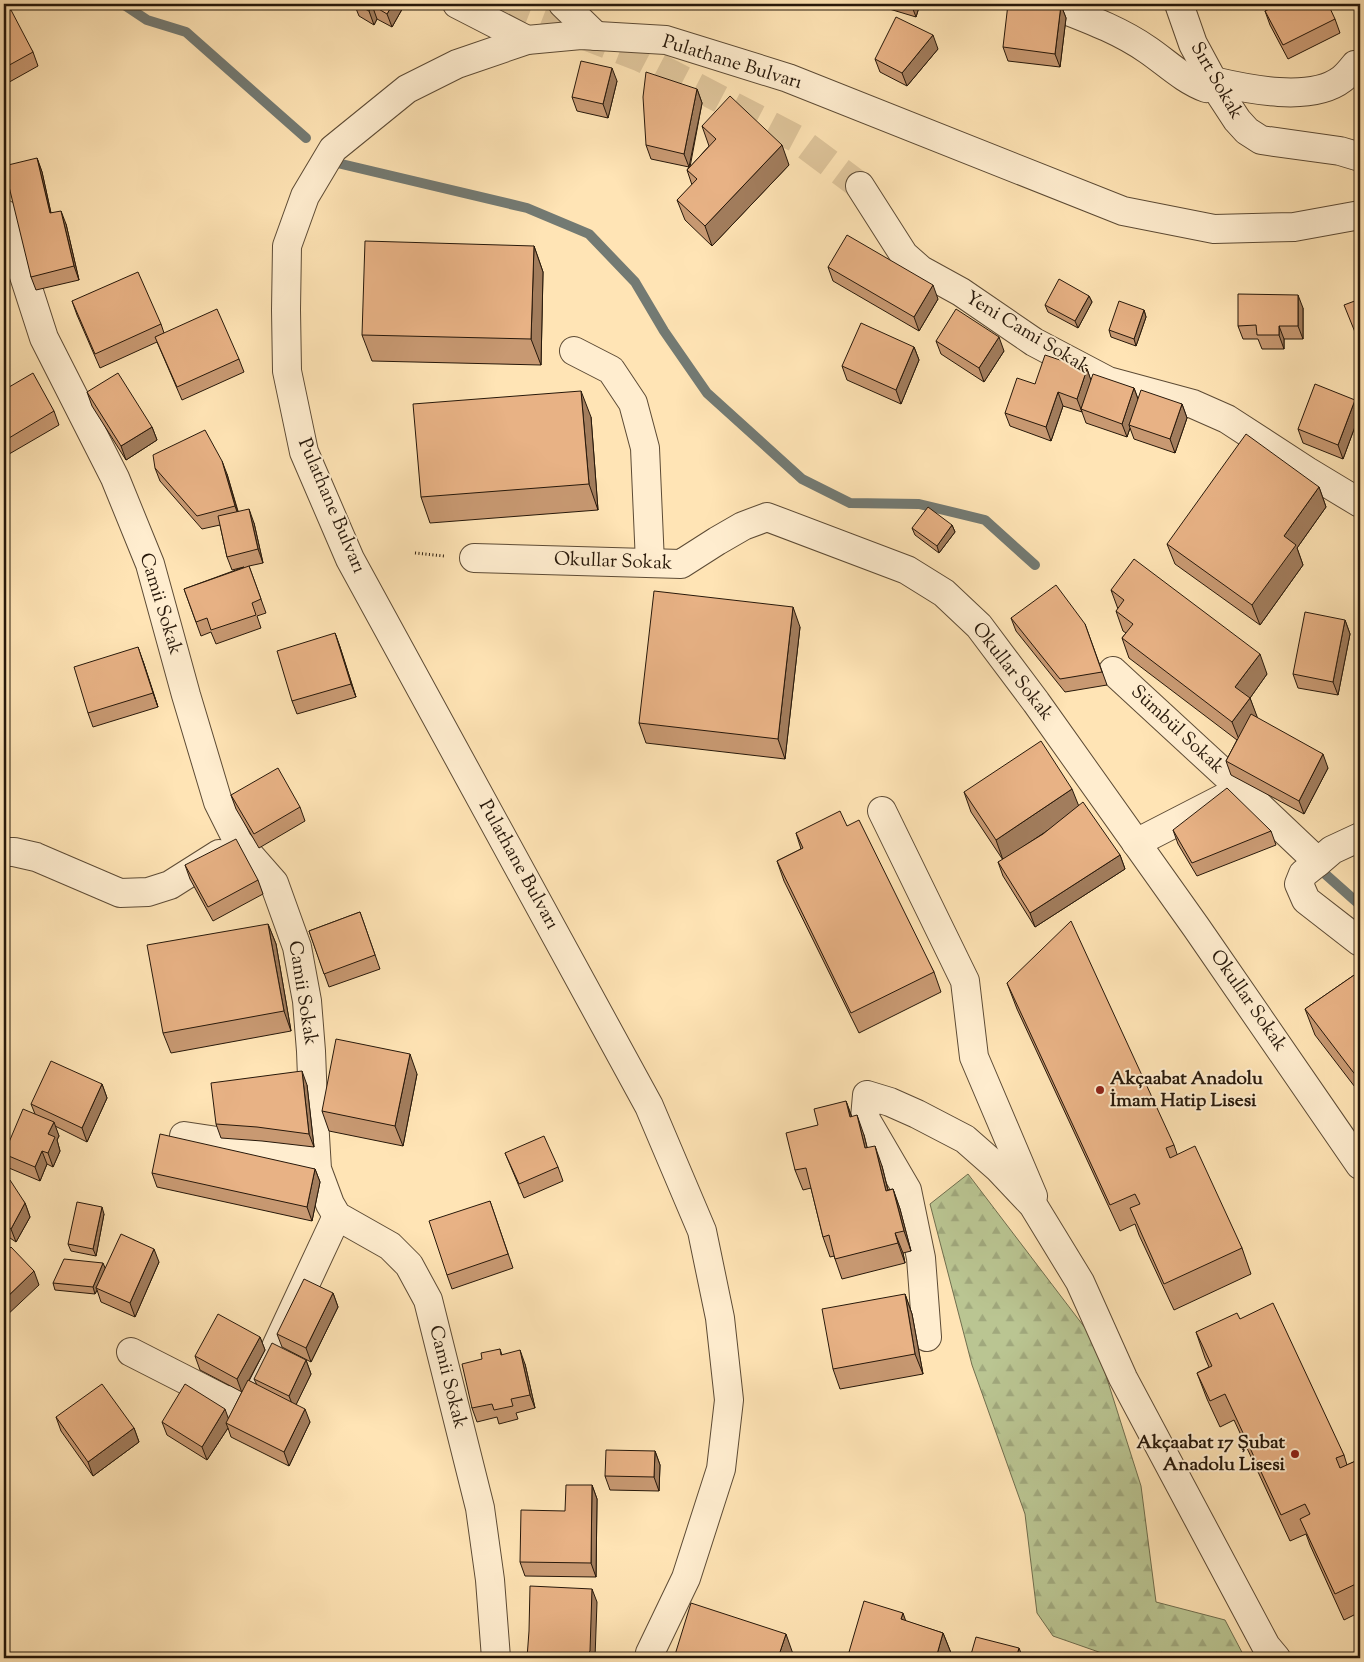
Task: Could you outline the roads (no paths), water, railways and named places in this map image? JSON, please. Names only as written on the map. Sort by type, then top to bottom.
[{"type":"street","points":[[457,4],[527,40]]},
{"type":"street","points":[[563,4],[596,36]]},
{"type":"street","points":[[1050,4],[1098,22],[1147,49],[1194,84],[1206,88],[1213,81],[1248,90],[1288,93],[1320,89],[1341,80],[1355,65]]},
{"type":"street","name":"Sırt Sokak","points":[[1179,4],[1193,44],[1237,120],[1247,131],[1261,140],[1340,151],[1360,157]]},
{"type":"street","name":"Pulathane Bulvarı","points":[[649,1658],[686,1578],[721,1469],[729,1400],[720,1318],[702,1231],[649,1106],[350,559],[304,452],[287,371],[286,310],[287,246],[305,196],[333,149],[407,89],[457,64],[527,40],[581,35],[666,40],[788,78],[1123,211],[1214,229],[1294,227],[1360,215]]},
{"type":"street","name":"Yeni Cami Sokak","points":[[860,186],[904,255],[921,270],[961,292],[1034,342],[1108,381],[1193,404],[1227,419],[1360,503]]},
{"type":"street","name":"Camii Sokak","points":[[4,214],[44,338],[115,478],[150,564],[218,802],[238,842],[274,883],[297,947],[307,1001],[311,1041],[317,1169],[330,1204],[337,1216],[390,1246],[409,1265],[428,1300],[480,1508],[490,1580],[496,1658]]},
{"type":"street","points":[[574,351],[610,370],[632,403],[645,448],[650,563]]},
{"type":"street","name":"Okullar Sokak","points":[[474,558],[682,564],[736,530],[767,517],[908,570],[944,592],[979,626],[1036,702],[1196,927],[1360,1165]]},
{"type":"street","name":"Sümbül Sokak","points":[[1113,671],[1241,789],[1311,868]]},
{"type":"street","name":"Sümbül Sokak","points":[[1136,843],[1241,789]]},
{"type":"street","points":[[882,811],[965,981],[974,1057],[1046,1228]]},
{"type":"street","points":[[1360,837],[1332,850],[1311,868],[1299,884],[1306,900],[1360,942]]},
{"type":"street","points":[[4,852],[14,852],[36,857],[120,893],[148,892],[170,885],[238,842]]},
{"type":"street","points":[[927,1337],[921,1258],[907,1190],[865,1118],[867,1095],[918,1114],[965,1139],[998,1168],[1032,1205],[1080,1282],[1122,1378],[1266,1646],[1276,1658]]},
{"type":"street","points":[[184,1136],[316,1156]]},
{"type":"street","points":[[131,1352],[232,1403],[262,1379],[337,1216]]},
{"type":"waterway","points":[[123,4],[147,20],[186,32],[306,138]]},
{"type":"waterway","points":[[333,162],[527,208],[589,234],[635,282],[664,331],[707,393],[802,479],[850,503],[919,504],[985,520],[1035,565]]},
{"type":"waterway","points":[[1315,865],[1360,905]]},
{"type":"tunnel","points":[[503,4],[641,58],[797,139],[860,186]]},
{"type":"place","name":"Akçaabat Anadolu İmam Hatip Lisesi","points":[[1100,1090]]},
{"type":"place","name":"Akçaabat 17 Şubat Anadolu Lisesi","points":[[1295,1454]]}]
